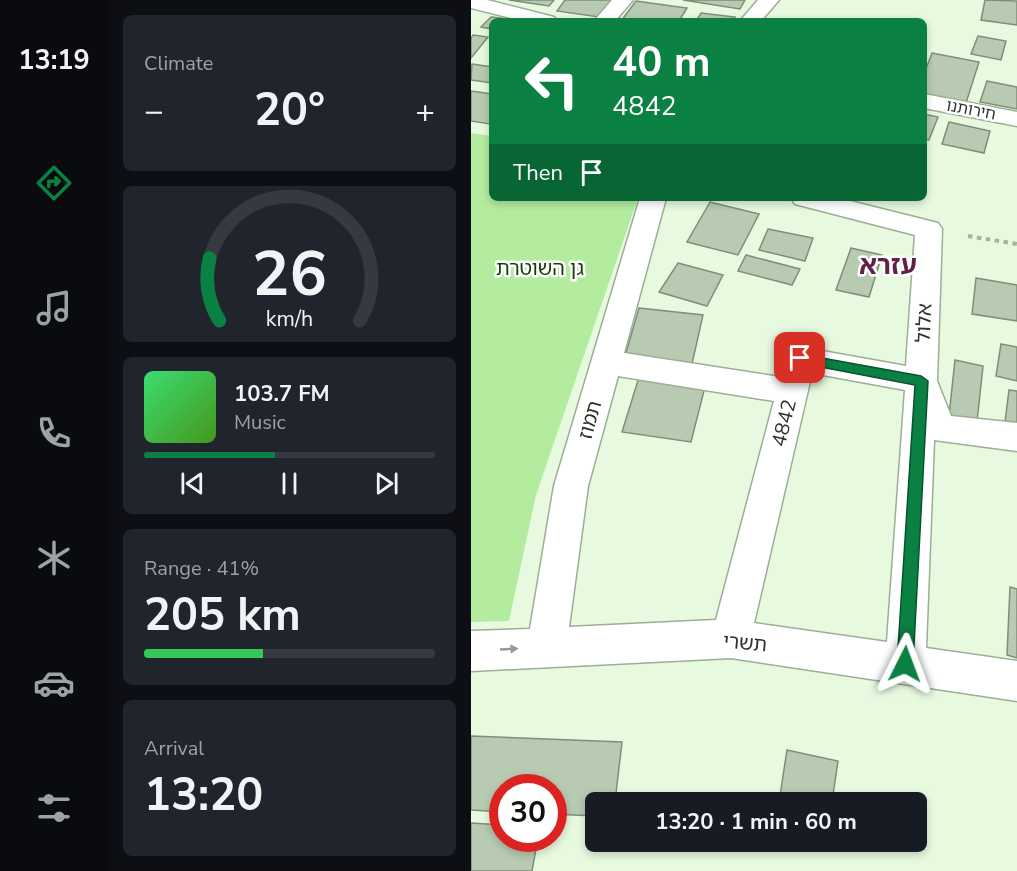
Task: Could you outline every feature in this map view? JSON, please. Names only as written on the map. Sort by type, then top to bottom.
[{"type":"street","points":[[608,18],[623,0]]},
{"type":"street","points":[[753,18],[769,0]]},
{"type":"street","points":[[483,3],[536,18]]},
{"type":"street","name":"חירותנו","points":[[927,102],[1017,119]]},
{"type":"street","name":"תמוז","points":[[547,647],[571,486],[652,201]]},
{"type":"street","points":[[816,201],[929,230]]},
{"type":"street","name":"אלול","points":[[929,230],[921,381],[939,429],[1017,437]]},
{"type":"street","name":"4842","points":[[731,639],[800,358],[921,381]]},
{"type":"street","points":[[607,362],[792,391]]},
{"type":"street","points":[[905,664],[921,381]]},
{"type":"street","name":"תשרי","points":[[471,651],[731,639],[1017,681]]},
{"type":"path","points":[[929,230],[1017,244]]},
{"type":"green space","name":"גן השוטרת","points":[[471,133],[489,136],[489,201],[637,201],[536,495],[509,621],[471,622]]},
{"type":"building","points":[[509,0],[554,0],[549,6]]},
{"type":"building","points":[[565,0],[612,0],[599,17],[557,11]]},
{"type":"building","points":[[683,0],[745,0],[740,9]]},
{"type":"building","points":[[985,0],[1017,1],[1017,25],[981,20]]},
{"type":"building","points":[[636,1],[687,8],[681,18],[623,18]]},
{"type":"building","points":[[701,13],[735,17],[734,18],[698,18]]},
{"type":"building","points":[[489,19],[489,28],[481,27]]},
{"type":"building","points":[[473,35],[488,37],[471,58],[471,38]]},
{"type":"building","points":[[978,36],[1006,41],[1001,60],[971,54]]},
{"type":"building","points":[[932,53],[979,62],[966,103],[927,96],[927,66]]},
{"type":"building","points":[[472,64],[489,67],[489,83],[471,80]]},
{"type":"building","points":[[987,81],[1017,87],[1017,109],[980,102]]},
{"type":"building","points":[[471,91],[489,94],[489,124],[471,121]]},
{"type":"building","points":[[927,115],[938,117],[929,140],[927,140]]},
{"type":"building","points":[[949,122],[990,131],[984,153],[942,144]]},
{"type":"building","points":[[710,202],[759,214],[738,255],[687,242]]},
{"type":"building","points":[[768,229],[813,238],[805,261],[759,250]]},
{"type":"building","points":[[851,248],[882,255],[869,297],[836,290]]},
{"type":"building","points":[[746,255],[800,269],[792,285],[738,271]]},
{"type":"building","points":[[678,263],[723,275],[707,306],[659,292]]},
{"type":"building","points":[[976,278],[1017,285],[1017,321],[972,314]]},
{"type":"building","points":[[639,308],[703,315],[692,364],[625,356]]},
{"type":"building","points":[[1001,344],[1017,347],[1017,381],[996,376]]},
{"type":"building","points":[[955,360],[983,366],[977,422],[949,416]]},
{"type":"building","points":[[640,374],[706,383],[691,442],[622,432]]},
{"type":"building","points":[[1009,390],[1017,391],[1017,425],[1005,422]]},
{"type":"building","points":[[1010,587],[1017,589],[1017,658],[1007,655]]},
{"type":"building","points":[[471,736],[622,742],[616,792],[585,792],[585,816],[567,815],[567,774],[489,774],[489,811],[471,810]]},
{"type":"building","points":[[787,750],[838,761],[833,792],[781,792]]},
{"type":"building","points":[[471,823],[489,824],[489,852],[535,852],[532,871],[471,871]]},
{"type":"district","name":"עזרא","points":[[888,265]]},
{"type":"route","points":[[800,358],[921,381],[905,664]]}]
